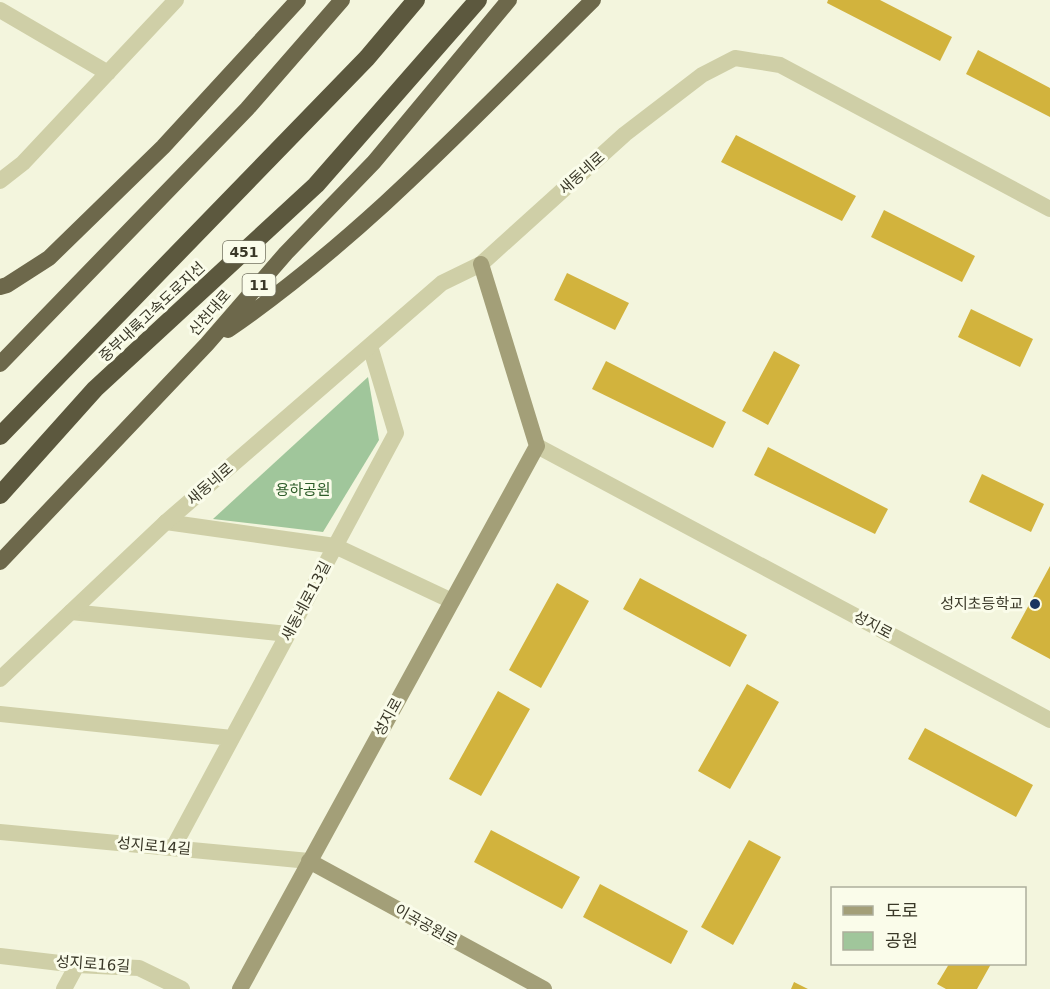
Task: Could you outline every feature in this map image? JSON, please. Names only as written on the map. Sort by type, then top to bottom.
[{"type":"highway","points":[[0,287],[7,285],[49,258],[162,147],[298,0]]},
{"type":"highway","points":[[0,364],[247,109],[342,0]]},
{"type":"highway","name":"중부내륙고속도로지선","points":[[0,436],[367,58],[416,0]]},
{"type":"highway","name":"중부내륙고속도로지선","points":[[0,495],[95,389],[316,185],[478,0]]},
{"type":"highway","name":"신천대로","points":[[0,561],[207,344],[286,253],[374,162],[509,0]]},
{"type":"highway","points":[[207,344],[265,304],[425,168],[593,0]]},
{"type":"main road","points":[[481,264],[537,446]]},
{"type":"main road","name":"성지로","points":[[240,989],[537,446]]},
{"type":"main road","name":"이곡공원로","points":[[309,861],[544,989]]},
{"type":"street","points":[[0,180],[23,163],[176,0]]},
{"type":"street","points":[[0,10],[108,74]]},
{"type":"street","name":"새동네로","points":[[0,679],[166,522],[442,283],[481,264],[625,134],[702,75],[735,58],[780,64],[1050,209]]},
{"type":"street","name":"새동네로13길","points":[[173,848],[396,433],[370,346]]},
{"type":"street","name":"성지로","points":[[537,446],[1050,720]]},
{"type":"street","name":"새동네로","points":[[166,522],[335,546],[452,601]]},
{"type":"street","points":[[70,612],[288,634]]},
{"type":"street","points":[[0,714],[232,738]]},
{"type":"street","name":"성지로14길","points":[[0,832],[309,861]]},
{"type":"street","name":"성지로16길","points":[[0,956],[77,965],[139,968],[182,989]]},
{"type":"street","points":[[64,989],[77,965]]},
{"type":"green space","name":"용하공원","points":[[368,377],[379,440],[323,532],[213,519]]},
{"type":"building","points":[[828,0],[880,0],[952,37],[940,61],[827,3]]},
{"type":"building","points":[[978,50],[1050,88],[1050,117],[966,74]]},
{"type":"building","points":[[736,135],[856,196],[842,221],[721,162]]},
{"type":"building","points":[[884,210],[975,256],[962,282],[871,237]]},
{"type":"building","points":[[567,273],[629,303],[615,330],[554,300]]},
{"type":"building","points":[[971,309],[1033,339],[1020,367],[958,337]]},
{"type":"building","points":[[774,351],[800,365],[768,425],[742,411]]},
{"type":"building","points":[[606,361],[726,422],[713,448],[592,389]]},
{"type":"building","points":[[768,447],[888,509],[875,534],[754,475]]},
{"type":"building","points":[[982,474],[1044,504],[1031,532],[969,502]]},
{"type":"building","points":[[1050,566],[1050,659],[1011,638]]},
{"type":"building","points":[[640,578],[747,635],[730,667],[623,609]]},
{"type":"building","points":[[557,583],[589,601],[541,688],[509,670]]},
{"type":"building","points":[[747,684],[779,702],[730,789],[698,771]]},
{"type":"building","points":[[498,691],[530,709],[481,796],[449,779]]},
{"type":"building","points":[[925,728],[1033,785],[1016,817],[908,759]]},
{"type":"building","points":[[491,830],[580,877],[562,909],[474,862]]},
{"type":"building","points":[[749,840],[781,857],[733,945],[701,927]]},
{"type":"building","points":[[600,884],[688,931],[671,964],[583,917]]},
{"type":"building","points":[[948,965],[990,965],[977,989],[946,989],[937,984]]},
{"type":"building","points":[[794,982],[808,989],[791,989]]},
{"type":"place","name":"성지초등학교","points":[[1035,604]]}]
